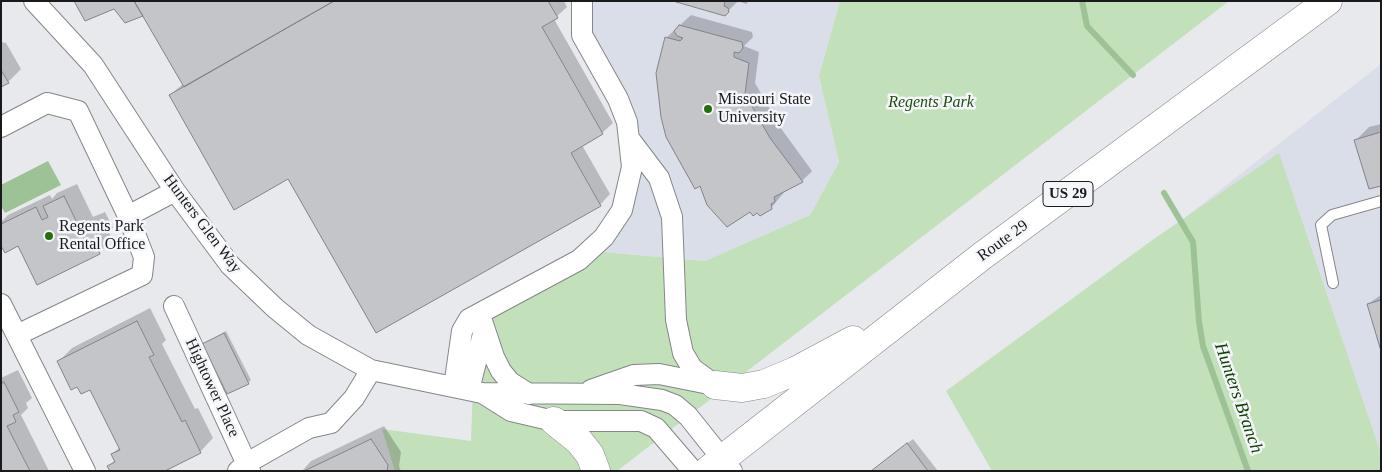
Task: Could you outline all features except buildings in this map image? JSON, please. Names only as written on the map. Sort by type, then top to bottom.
[{"type":"main road","name":"Route 29","points":[[720,467],[982,256],[1328,1]]},
{"type":"main road","points":[[716,385],[742,388],[764,384],[795,371],[919,305]]},
{"type":"main road","points":[[554,421],[579,440],[590,455],[596,471]]},
{"type":"street","name":"Hunters Glen Way","points":[[34,1],[93,65],[175,191],[230,265],[274,308],[308,335],[371,370],[468,390],[529,394],[646,396],[675,405],[688,416],[720,467]]},
{"type":"street","points":[[468,390],[462,331],[469,319],[482,322],[564,270],[590,251],[604,237],[622,210],[632,166],[627,122],[618,100],[582,36],[582,1]]},
{"type":"street","points":[[1,126],[47,103],[78,111],[128,216],[144,257],[142,275],[17,335]]},
{"type":"street","points":[[630,141],[659,178],[672,217],[676,320],[684,353],[692,368],[716,385]]},
{"type":"street","points":[[128,216],[175,191]]},
{"type":"street","points":[[1,304],[85,471]]},
{"type":"street","name":"Hightower Place","points":[[174,306],[245,468]]},
{"type":"street","points":[[482,322],[501,371],[510,382],[529,394]]},
{"type":"street","points":[[245,468],[309,428],[331,423],[354,398],[371,370]]},
{"type":"street","name":"Hunters Glen Way","points":[[580,394],[617,380],[642,375],[659,374],[716,385]]},
{"type":"street","name":"Hunters Glen Way","points":[[468,390],[511,411],[554,421],[641,421],[656,428],[693,471]]},
{"type":"lane","points":[[1333,283],[1321,225],[1332,215],[1381,200]]},
{"type":"shaded area","points":[[584,1],[840,1],[819,76],[839,162],[810,215],[705,261],[590,251],[632,166],[582,35]]},
{"type":"shaded area","points":[[1381,64],[1381,471],[1174,226]]},
{"type":"shaded area","points":[[48,161],[61,185],[5,213],[1,206],[1,185]]},
{"type":"green space","name":"Regents Park","points":[[840,1],[1229,1],[617,471],[395,471],[382,429],[471,441],[473,387],[462,331],[590,251],[705,261],[810,215],[839,162],[819,76]]},
{"type":"green space","points":[[1279,153],[1381,454],[1381,471],[992,471],[946,391],[1151,241]]},
{"type":"waterway","name":"Hunters Branch","points":[[1082,1],[1087,26],[1133,75]]},
{"type":"waterway","name":"Hunters Branch","points":[[1164,193],[1193,242],[1199,322],[1203,346],[1248,471]]},
{"type":"place","name":"Missouri State University","points":[[708,109]]},
{"type":"place","name":"Regents Park Rental Office","points":[[49,236]]}]
